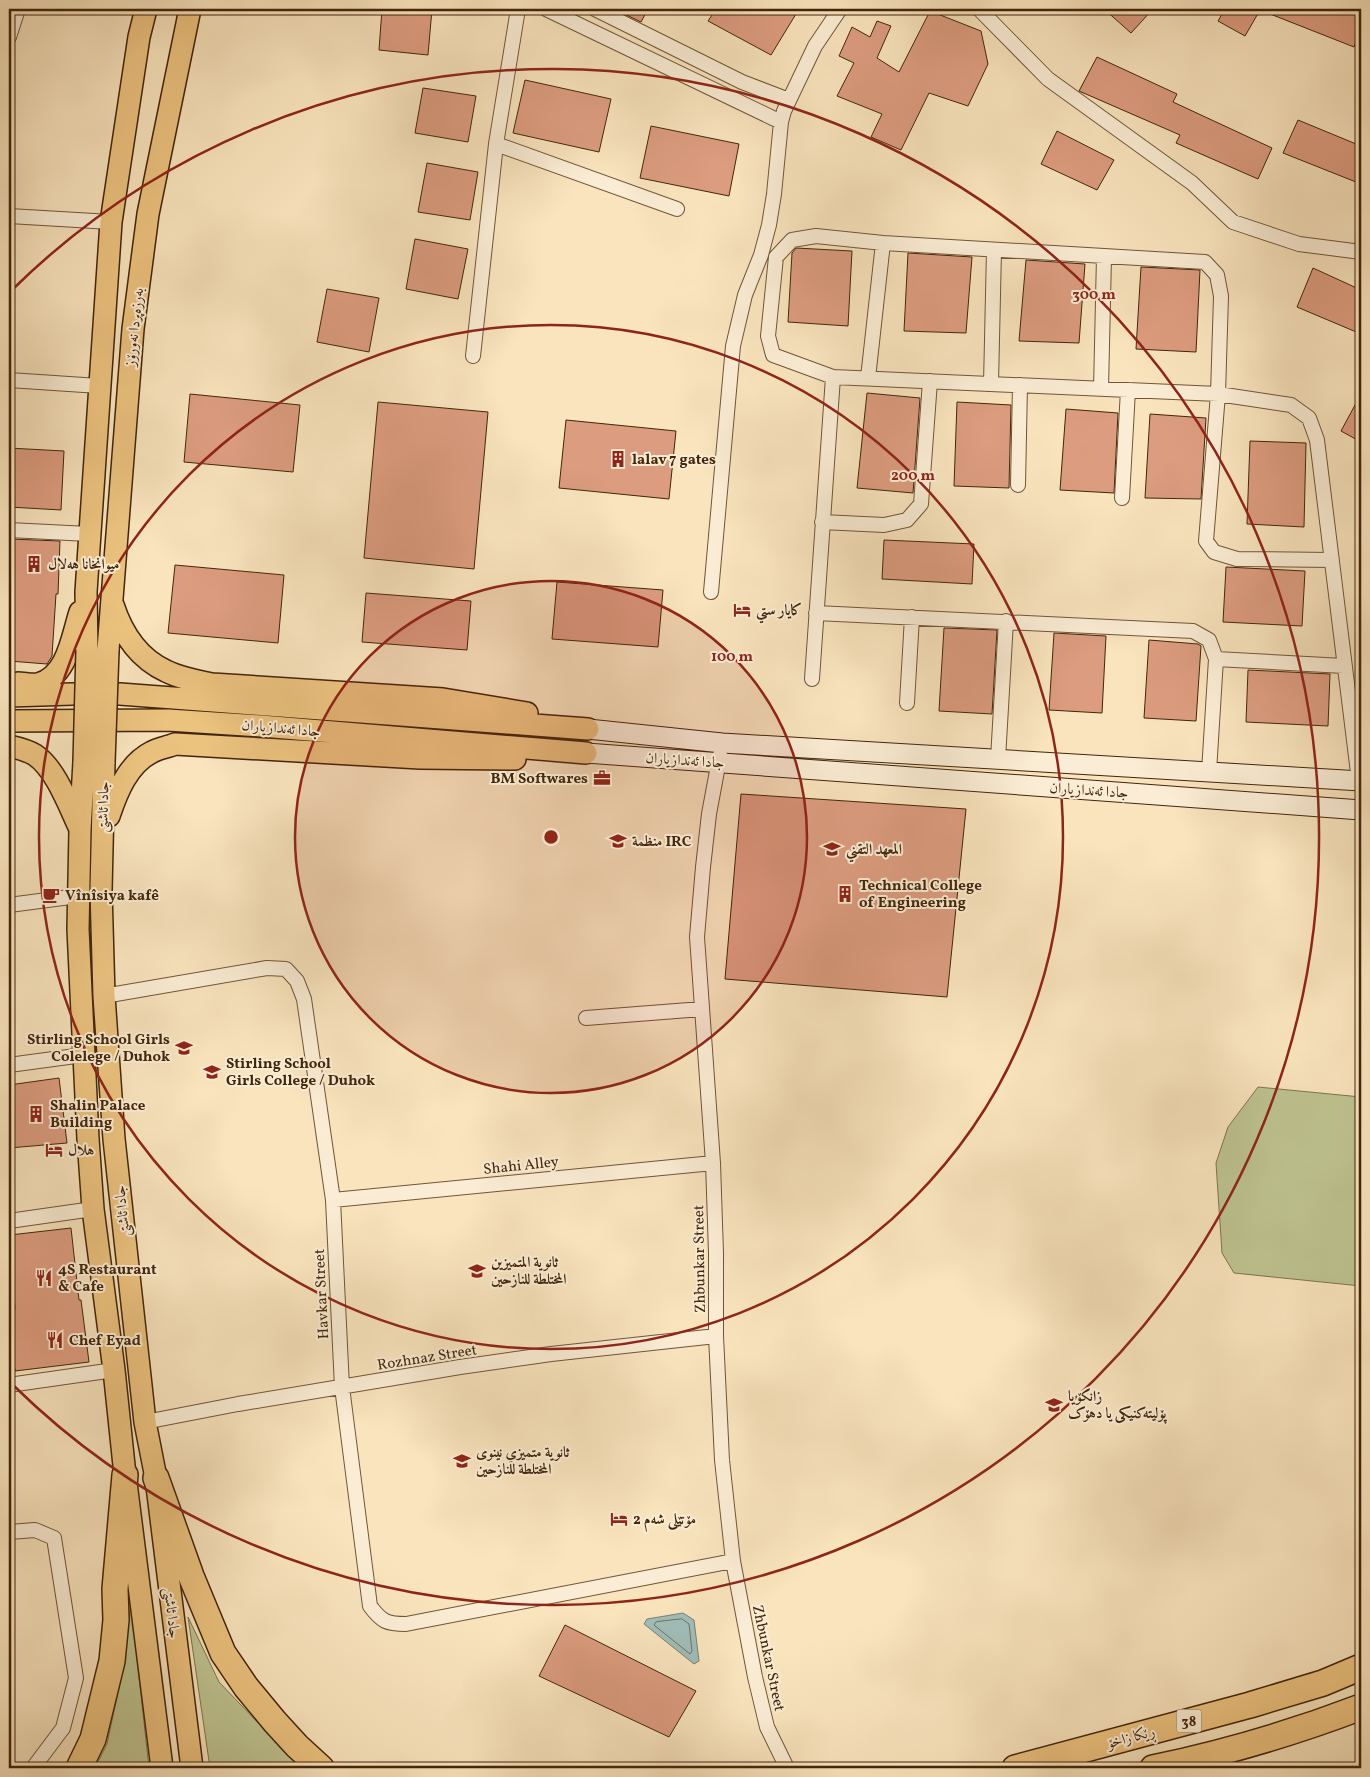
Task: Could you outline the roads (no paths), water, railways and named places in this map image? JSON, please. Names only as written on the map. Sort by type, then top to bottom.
[{"type":"highway","points":[[79,1768],[93,1739],[112,1661],[116,1620],[115,1589],[124,1475]]},
{"type":"highway","points":[[156,1478],[191,1576],[223,1653],[246,1687],[275,1722],[321,1768]]},
{"type":"highway","name":"ڕێکا زاخۆ","points":[[1015,1768],[1250,1705],[1323,1683],[1361,1667]]},
{"type":"highway","points":[[1153,1768],[1230,1751],[1310,1727],[1361,1707]]},
{"type":"main road","name":"بەرزەپردا نەورۆز","points":[[97,650],[86,592],[111,222],[139,37],[146,9]]},
{"type":"main road","name":"بەرزەپردا نەورۆز","points":[[97,650],[112,601],[133,329],[145,233],[190,9]]},
{"type":"main road","points":[[9,683],[38,684],[54,675],[62,666],[86,592]]},
{"type":"main road","points":[[112,601],[119,624],[142,654],[166,672],[186,678],[212,684],[443,699],[515,710],[588,729]]},
{"type":"main road","name":"جادا ئاشتی","points":[[97,650],[94,762],[103,833],[101,890],[104,996],[114,1139],[145,1422],[156,1478],[192,1768]]},
{"type":"main road","name":"جادا ئەندازیاران","points":[[9,696],[120,694],[588,729],[722,743],[1360,781]]},
{"type":"main road","name":"جادا ئەندازیاران","points":[[9,721],[168,720],[261,726],[586,753],[1361,810]]},
{"type":"main road","points":[[103,833],[118,792],[135,764],[152,752],[175,744],[430,759],[511,760],[586,753]]},
{"type":"main road","points":[[9,746],[36,756],[48,767],[80,830]]},
{"type":"main road","name":"جادا ئاشتی","points":[[94,762],[80,830],[78,896],[83,1055],[94,1209],[114,1370],[124,1475],[162,1768]]},
{"type":"street","points":[[9,36],[18,9]]},
{"type":"street","points":[[472,356],[496,144],[518,9]]},
{"type":"street","points":[[546,9],[781,122]]},
{"type":"street","points":[[595,9],[742,82],[789,100]]},
{"type":"street","points":[[711,592],[733,346],[746,296],[761,255],[769,225],[781,122],[789,100],[815,46],[840,9]]},
{"type":"street","points":[[979,9],[1048,80],[1192,183],[1232,222],[1299,244],[1361,252]]},
{"type":"street","points":[[733,100],[742,82]]},
{"type":"street","points":[[496,144],[677,209]]},
{"type":"street","points":[[9,216],[111,222]]},
{"type":"street","points":[[1331,560],[1237,559],[1214,552],[1206,541],[1218,394],[1221,296],[1217,275],[1205,262],[883,244],[816,236],[792,240],[776,257],[768,336],[773,355],[833,377],[1218,394],[1291,405],[1309,418],[1317,440],[1360,781]]},
{"type":"street","points":[[868,378],[883,244]]},
{"type":"street","points":[[991,384],[994,250]]},
{"type":"street","points":[[1101,389],[1104,256]]},
{"type":"street","points":[[812,679],[833,377]]},
{"type":"street","points":[[9,380],[99,386]]},
{"type":"street","points":[[822,522],[884,525],[907,520],[921,504],[930,381]]},
{"type":"street","points":[[1018,485],[1020,385]]},
{"type":"street","points":[[1122,498],[1128,390]]},
{"type":"street","points":[[9,530],[89,534]]},
{"type":"street","points":[[816,613],[1193,630],[1209,640],[1216,659],[1209,772]]},
{"type":"street","points":[[907,703],[912,617]]},
{"type":"street","points":[[998,759],[1006,622]]},
{"type":"street","points":[[1216,659],[1344,666]]},
{"type":"street","name":"Zhbunkar Street","points":[[722,743],[709,814],[698,937],[713,1163],[716,1336],[722,1460],[733,1561],[755,1677],[767,1727],[787,1768]]},
{"type":"street","points":[[9,905],[78,896]]},
{"type":"street","name":"Havkar Street","points":[[104,996],[267,968],[286,969],[297,981],[304,999],[333,1200],[342,1387],[370,1606],[379,1618],[391,1624],[406,1624],[733,1561]]},
{"type":"street","points":[[586,1018],[702,1008]]},
{"type":"street","points":[[9,1065],[83,1055]]},
{"type":"street","name":"Shahi Alley","points":[[333,1200],[713,1163]]},
{"type":"street","points":[[9,1222],[94,1209]]},
{"type":"street","name":"Rozhnaz Street","points":[[145,1422],[238,1404],[551,1354],[716,1336]]},
{"type":"street","points":[[9,1385],[114,1370]]},
{"type":"street","points":[[9,1532],[34,1530],[54,1538],[76,1678],[63,1728],[34,1768]]},
{"type":"water","points":[[683,1613],[694,1620],[699,1661],[694,1664],[644,1624],[647,1619]]},
{"type":"place","name":"lalav 7 gates","points":[[618,459]]},
{"type":"place","name":"میوانخانا هەلال","points":[[34,564]]},
{"type":"place","name":"كايار ستي","points":[[742,610]]},
{"type":"place","name":"BM Softwares","points":[[602,778]]},
{"type":"place","name":"منظمة IRC","points":[[618,841]]},
{"type":"place","name":"المعهد التقني","points":[[832,849]]},
{"type":"place","name":"Technical College of Engineering","points":[[845,894]]},
{"type":"place","name":"Vînîsiya kafê","points":[[51,895]]},
{"type":"place","name":"Stirling School Girls Colelege / Duhok","points":[[184,1048]]},
{"type":"place","name":"Stirling School Girls College / Duhok","points":[[212,1072]]},
{"type":"place","name":"Shalin Palace Building","points":[[36,1114]]},
{"type":"place","name":"هلال","points":[[54,1150]]},
{"type":"place","name":"ثانوية المتميزين المختلطة للنازحين","points":[[477,1271]]},
{"type":"place","name":"4S Restaurant & Cafe","points":[[44,1278]]},
{"type":"place","name":"Chef Eyad","points":[[55,1340]]},
{"type":"place","name":"زانکۆیا پۆلیتەکنیکی یا دهۆک","points":[[1054,1405]]},
{"type":"place","name":"ثانوية متميزي نينوى المختلطة للنازحين","points":[[462,1461]]},
{"type":"place","name":"مۆتێلی شەم 2","points":[[619,1519]]}]
